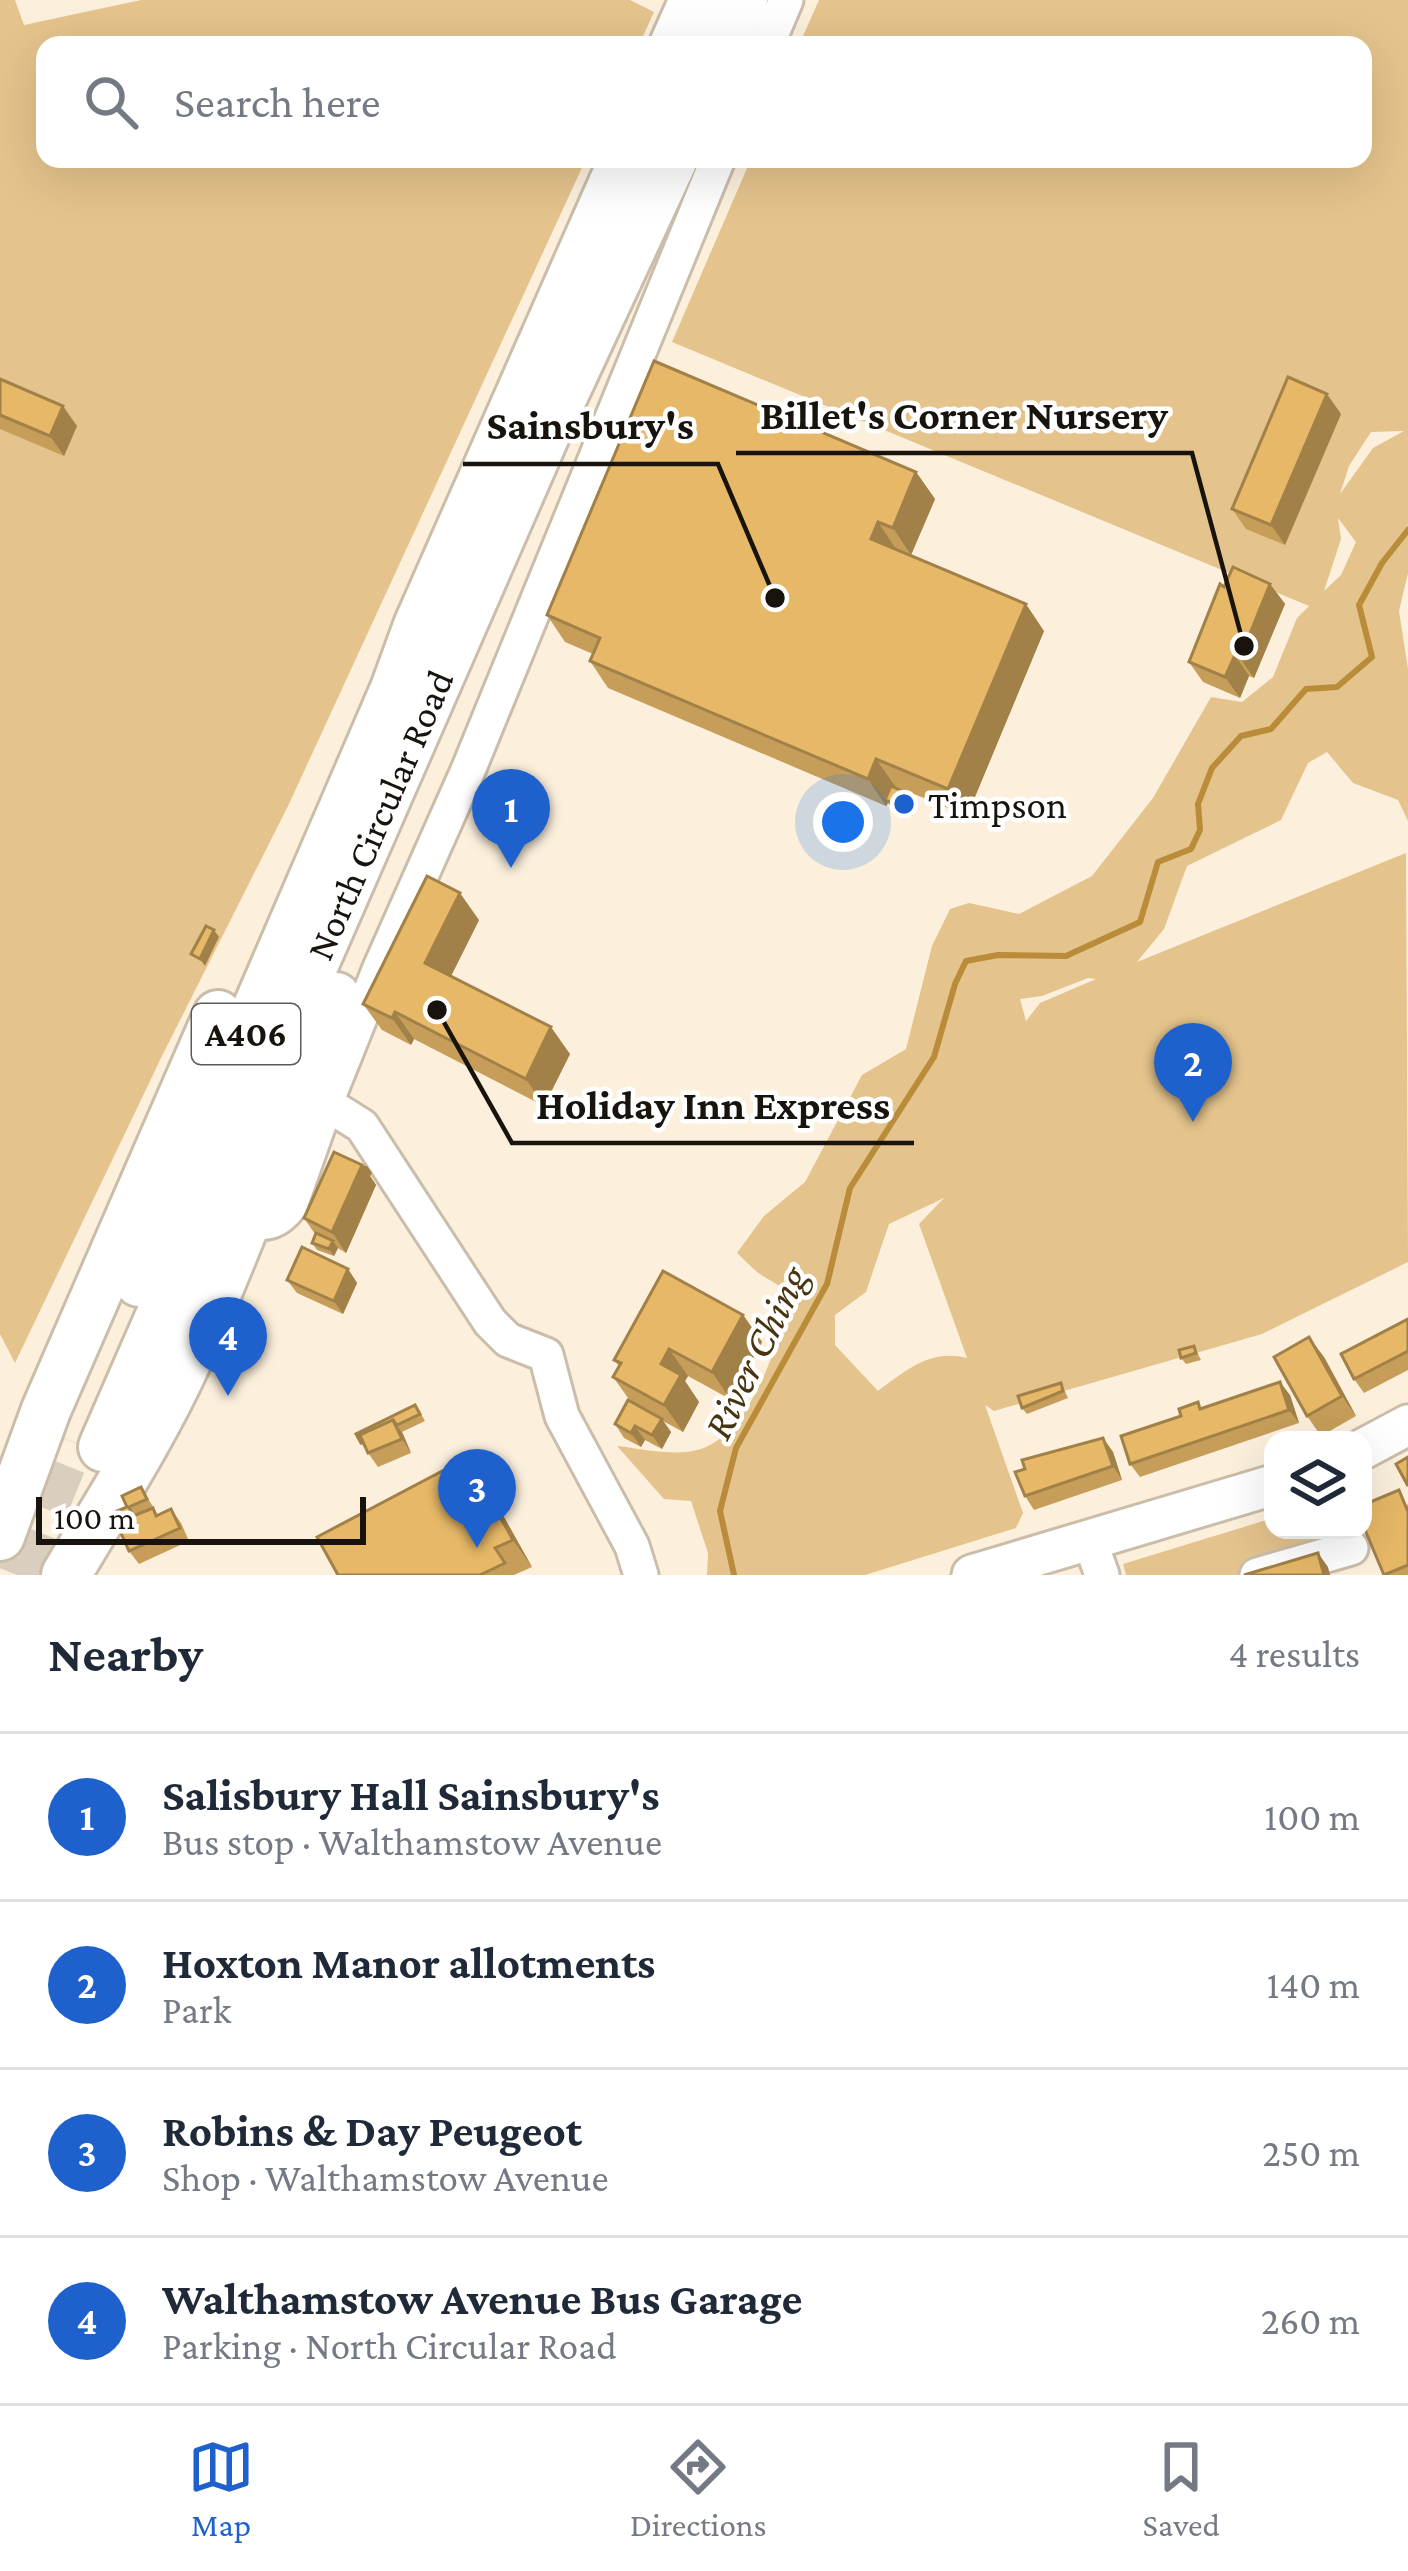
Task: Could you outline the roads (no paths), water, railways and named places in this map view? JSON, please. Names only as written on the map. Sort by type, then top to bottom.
[{"type":"highway","points":[[678,36],[694,0]]},
{"type":"highway","points":[[727,36],[743,0]]},
{"type":"highway","name":"A406","points":[[0,1536],[46,1410],[250,945],[381,678],[418,626],[620,168]]},
{"type":"highway","name":"A406","points":[[66,1575],[157,1422],[247,1223],[311,1055],[456,716],[584,394],[602,317],[669,168]]},
{"type":"highway","name":"North Circular Road","points":[[418,626],[87,1444],[602,317]]},
{"type":"main road","points":[[1372,1444],[1408,1425]]},
{"type":"main road","points":[[973,1575],[1096,1558],[1264,1489]]},
{"type":"street","points":[[771,36],[787,0]]},
{"type":"street","points":[[247,1223],[280,1219],[290,1206],[329,1097],[477,750],[714,168]]},
{"type":"street","points":[[329,1097],[362,1126],[490,1322],[508,1340],[546,1355],[562,1416],[636,1560],[660,1575]]},
{"type":"street","points":[[1257,1575],[1352,1551]]},
{"type":"waterway","name":"River Ching","points":[[734,1575],[720,1511],[736,1448],[827,1284],[850,1188],[934,1057],[966,961],[998,955],[1066,956],[1140,922],[1158,862],[1191,849],[1200,830],[1198,804],[1212,768],[1241,736],[1271,729],[1306,689],[1337,687],[1372,657],[1359,605],[1382,563],[1408,530]]},
{"type":"tunnel","points":[[17,1575],[71,1441]]},
{"type":"place","name":"Sainsbury's","points":[[775,598]]},
{"type":"place","name":"Billet's Corner Nursery","points":[[1244,646]]},
{"type":"place","name":"Timpson","points":[[904,804]]},
{"type":"place","name":"Salisbury Hall Sainsbury's","points":[[511,868]]},
{"type":"place","name":"Holiday Inn Express","points":[[437,1010]]},
{"type":"place","name":"Hoxton Manor allotments","points":[[1193,1122]]},
{"type":"place","name":"Walthamstow Avenue Bus Garage","points":[[228,1396]]},
{"type":"place","name":"Robins & Day Peugeot","points":[[477,1548]]}]
